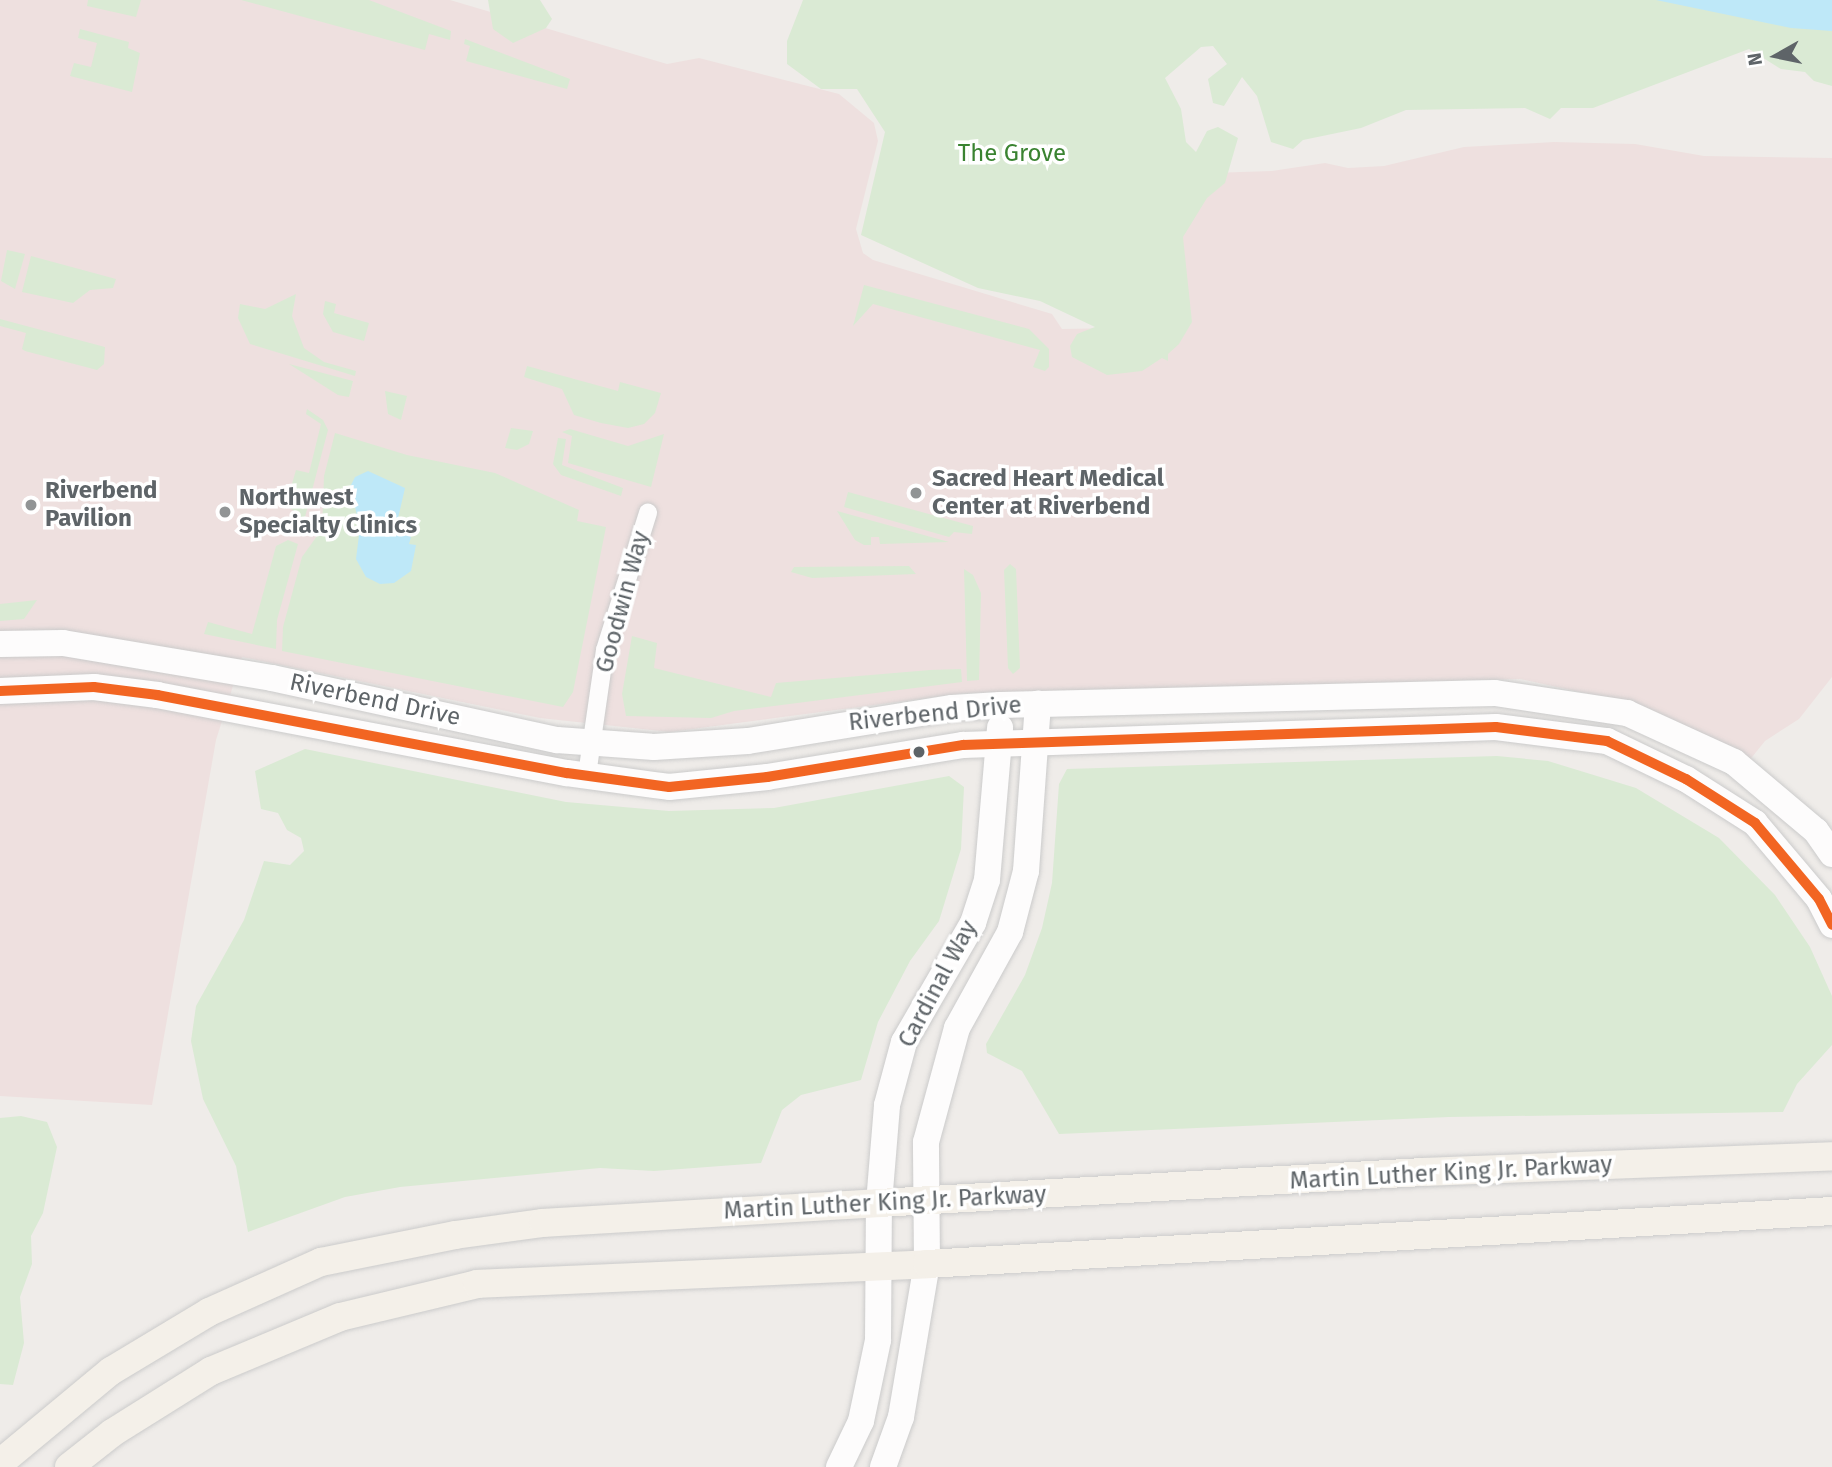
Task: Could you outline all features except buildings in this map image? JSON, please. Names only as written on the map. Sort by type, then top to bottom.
[{"type":"main road","name":"Martin Luther King Jr. Parkway","points":[[0,1463],[111,1371],[209,1312],[321,1262],[543,1223],[1424,1172],[1832,1156]]},
{"type":"main road","points":[[69,1467],[112,1433],[211,1371],[340,1317],[477,1284],[927,1264],[1832,1211]]},
{"type":"street","name":"Goodwin Way","points":[[587,775],[605,650],[648,513]]},
{"type":"street","name":"Riverbend Drive","points":[[0,644],[34,640],[76,645],[272,678],[557,740],[653,747],[748,741],[952,708],[1038,703],[1495,693],[1627,713],[1734,762],[1816,831],[1832,854]]},
{"type":"street","name":"Riverbend Drive","points":[[0,691],[94,687],[157,695],[587,775],[668,787],[999,744],[1496,727],[1607,741],[1686,779],[1755,823],[1819,899],[1832,925]]},
{"type":"street","name":"Cardinal Way","points":[[883,1467],[901,1417],[927,1264],[924,1202],[926,1142],[957,1028],[1010,932],[1026,870],[1038,703]]},
{"type":"street","name":"Cardinal Way","points":[[839,1467],[861,1421],[878,1340],[878,1203],[887,1105],[904,1042],[973,923],[987,880],[1000,705]]},
{"type":"shaded area","name":"Sacred Heart Medical Center at Riverbend","points":[[0,0],[450,0],[667,64],[699,58],[839,94],[874,123],[878,141],[856,229],[863,253],[873,260],[1052,314],[1062,329],[1171,327],[1180,174],[1272,171],[1325,163],[1348,168],[1384,166],[1464,147],[1554,142],[1635,144],[1704,156],[1832,158],[1832,677],[1799,719],[1765,741],[1748,762],[1639,705],[1520,679],[965,693],[670,732],[540,718],[242,657],[216,740],[152,1105],[0,1096]]},
{"type":"green space","points":[[88,0],[141,0],[136,17],[87,6]]},
{"type":"green space","points":[[241,0],[369,0],[451,31],[450,40],[429,34],[425,50]]},
{"type":"green space","points":[[488,0],[540,0],[552,19],[546,28],[513,43],[493,29]]},
{"type":"green space","name":"The Grove","points":[[803,0],[1674,0],[1770,23],[1804,24],[1832,31],[1832,86],[1814,81],[1805,72],[1781,69],[1749,49],[1593,108],[1561,108],[1550,119],[1525,108],[1406,110],[1361,128],[1303,140],[1293,149],[1271,142],[1257,96],[1242,77],[1224,106],[1213,103],[1208,79],[1227,64],[1213,46],[1201,47],[1165,78],[1181,109],[1186,142],[1196,152],[1207,131],[1218,127],[1238,138],[1225,183],[1207,198],[1183,237],[1192,322],[1179,344],[1168,354],[1168,361],[1162,358],[1142,371],[1107,375],[1072,357],[1070,346],[1077,334],[1095,327],[1040,301],[978,288],[861,235],[885,132],[857,89],[821,89],[787,64],[787,41]]},
{"type":"green space","points":[[80,29],[129,42],[128,48],[140,53],[132,92],[70,76],[74,63],[91,67],[97,43],[78,38]]},
{"type":"green space","points":[[465,39],[570,79],[567,89],[466,61],[470,46],[464,44]]},
{"type":"green space","points":[[7,250],[25,254],[15,289],[1,281]]},
{"type":"green space","points":[[31,256],[116,279],[113,288],[90,290],[73,303],[22,292]]},
{"type":"green space","points":[[864,285],[1029,329],[1049,349],[1049,367],[1045,371],[1033,367],[1040,350],[873,304],[853,326]]},
{"type":"green space","points":[[296,294],[292,316],[304,348],[324,362],[356,371],[355,376],[250,344],[238,318],[240,304],[265,309]]},
{"type":"green space","points":[[325,301],[336,304],[334,313],[369,323],[364,341],[333,332],[323,314]]},
{"type":"green space","points":[[0,319],[105,347],[104,364],[97,370],[25,351],[22,349],[26,333],[0,326]]},
{"type":"green space","points":[[289,364],[353,381],[349,397],[338,395]]},
{"type":"green space","points":[[527,366],[618,391],[620,382],[661,393],[655,413],[644,424],[628,428],[601,423],[574,415],[562,389],[524,377]]},
{"type":"green space","points":[[385,391],[407,396],[401,420],[388,414]]},
{"type":"green space","points":[[307,409],[323,420],[328,430],[305,517],[300,517],[286,504],[296,470],[309,473],[321,424],[306,414]]},
{"type":"green space","points":[[511,428],[533,431],[529,444],[517,450],[505,448]]},
{"type":"green space","points":[[570,429],[628,446],[664,434],[651,487],[568,463],[572,436],[562,432]]},
{"type":"green space","points":[[335,433],[407,455],[495,473],[579,510],[577,521],[606,527],[573,692],[563,707],[282,651],[283,627],[302,557],[322,529],[324,476]]},
{"type":"green space","points":[[558,438],[566,439],[562,465],[623,488],[621,496],[561,475],[553,464]]},
{"type":"green space","points":[[848,492],[973,526],[972,534],[954,532],[949,537],[844,507]]},
{"type":"green space","points":[[837,511],[949,542],[880,544],[879,537],[871,537],[871,545],[864,545],[855,540]]},
{"type":"green space","points":[[288,540],[298,544],[277,620],[276,649],[204,634],[208,622],[252,634],[276,546]]},
{"type":"green space","points":[[1010,564],[1016,569],[1020,668],[1013,674],[1008,668],[1004,570]]},
{"type":"green space","points":[[909,566],[916,574],[812,578],[791,572],[794,567]]},
{"type":"green space","points":[[964,569],[973,575],[981,593],[979,680],[967,681]]},
{"type":"green space","points":[[37,600],[24,619],[0,621],[0,604]]},
{"type":"green space","points":[[632,636],[657,643],[654,668],[771,697],[776,683],[930,670],[961,669],[962,682],[734,711],[711,718],[626,716],[622,694]]},
{"type":"green space","points":[[305,749],[566,802],[669,811],[774,808],[949,776],[964,787],[961,849],[939,921],[910,961],[878,1022],[861,1080],[801,1095],[782,1110],[761,1163],[654,1171],[600,1168],[400,1187],[345,1197],[248,1232],[236,1166],[203,1099],[191,1041],[196,1006],[244,920],[264,861],[290,865],[304,851],[301,838],[287,830],[278,813],[261,809],[255,771]]},
{"type":"green space","points":[[1497,756],[1548,761],[1636,788],[1719,838],[1775,895],[1810,947],[1832,996],[1832,1045],[1797,1084],[1783,1112],[1449,1117],[1059,1134],[1022,1071],[987,1053],[986,1044],[1025,975],[1042,928],[1052,883],[1059,784],[1067,769]]},
{"type":"green space","points":[[21,1116],[47,1122],[57,1147],[43,1213],[31,1236],[32,1264],[20,1297],[24,1343],[13,1385],[0,1384],[0,1118]]},
{"type":"water","points":[[1656,0],[1832,0],[1832,31],[1791,28]]},
{"type":"water","points":[[368,471],[405,488],[396,527],[411,537],[409,544],[416,545],[411,571],[394,583],[380,584],[366,577],[356,559],[360,527],[350,487],[355,477]]},
{"type":"transit line","points":[[0,691],[94,687],[157,695],[567,773],[669,787],[767,777],[963,745],[1496,727],[1607,741],[1686,779],[1755,823],[1819,899],[1832,925]]},
{"type":"place","name":"Sacred Heart Medical Center at Riverbend","points":[[916,493]]},
{"type":"place","name":"Riverbend Pavilion","points":[[31,505]]},
{"type":"place","name":"Northwest Specialty Clinics","points":[[225,512]]}]
